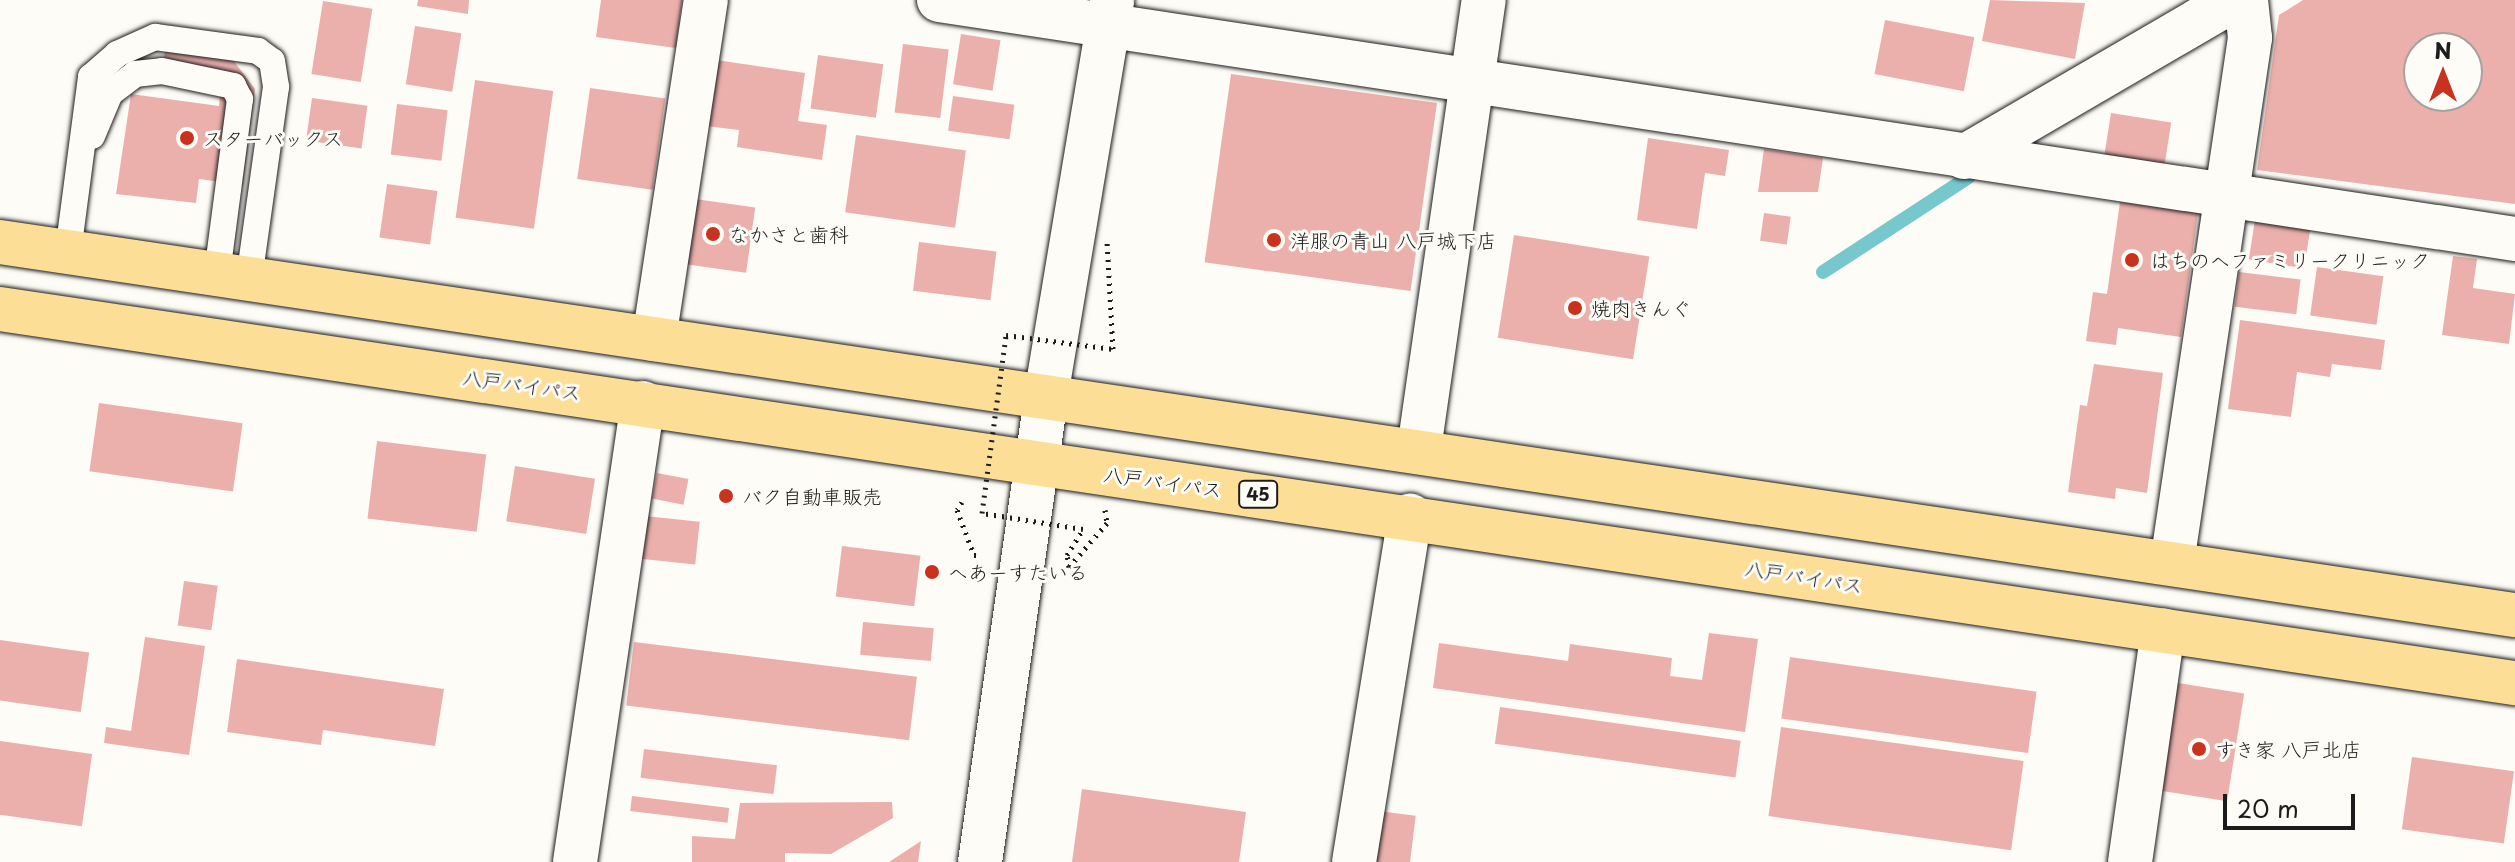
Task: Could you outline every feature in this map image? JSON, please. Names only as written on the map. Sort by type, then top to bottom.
[{"type":"highway","points":[[0,242],[1419,449],[2515,615]]},
{"type":"highway","name":"八戸バイパス","points":[[0,309],[643,403],[1037,465],[1410,515],[2515,683]]},
{"type":"street","points":[[654,339],[706,0]]},
{"type":"street","points":[[939,0],[1110,14],[1472,82],[2515,239]]},
{"type":"street","points":[[1419,449],[1484,0]]},
{"type":"street","points":[[1964,157],[2234,0]]},
{"type":"street","points":[[2172,563],[2250,38],[2246,0]]},
{"type":"street","points":[[980,862],[1046,396],[1110,14]]},
{"type":"street","points":[[575,862],[643,403]]},
{"type":"street","points":[[1354,862],[1410,515]]},
{"type":"street","points":[[2130,862],[2163,630]]},
{"type":"lane","points":[[68,252],[91,77],[129,46],[155,37],[264,54],[272,61],[276,87],[233,277]]},
{"type":"lane","points":[[80,161],[110,93],[135,74],[149,70],[227,81],[240,99],[233,277]]},
{"type":"path","points":[[982,527],[1006,335],[1113,349],[1107,243]]},
{"type":"path","points":[[962,502],[957,510],[974,555],[984,555],[983,541]]},
{"type":"path","points":[[982,513],[1083,529],[1067,555],[1069,567],[1107,523],[1105,510]]},
{"type":"building","points":[[418,0],[469,0],[468,14],[417,6]]},
{"type":"building","points":[[601,0],[682,0],[676,48],[596,37]]},
{"type":"building","points":[[1990,0],[2085,3],[2075,59],[1982,41]]},
{"type":"building","points":[[2303,0],[2515,0],[2515,204],[2257,170],[2279,15]]},
{"type":"building","points":[[323,1],[372,9],[361,82],[311,74]]},
{"type":"building","points":[[1885,20],[1974,37],[1964,91],[1875,74]]},
{"type":"building","points":[[415,26],[461,33],[452,92],[406,84]]},
{"type":"building","points":[[961,34],[1001,40],[993,91],[953,84]]},
{"type":"building","points":[[903,44],[949,50],[940,118],[895,112]]},
{"type":"building","name":"スターバックス","points":[[165,49],[233,60],[255,89],[243,185],[199,179],[196,203],[116,194],[131,94],[219,106],[220,93],[161,82]]},
{"type":"building","points":[[818,55],[883,64],[876,118],[810,108]]},
{"type":"building","points":[[716,60],[805,73],[798,121],[827,125],[822,160],[737,147],[739,130],[706,126]]},
{"type":"building","points":[[1231,74],[1437,103],[1411,291],[1205,262]]},
{"type":"building","points":[[475,80],[553,91],[534,229],[456,218]]},
{"type":"building","points":[[590,88],[665,99],[652,190],[577,179]]},
{"type":"building","points":[[953,96],[1014,105],[1010,139],[948,131]]},
{"type":"building","points":[[312,98],[367,106],[361,148],[306,141]]},
{"type":"building","points":[[397,104],[448,110],[441,161],[391,155]]},
{"type":"building","points":[[2111,113],[2171,123],[2164,167],[2104,157]]},
{"type":"building","points":[[856,135],[966,150],[955,228],[845,212]]},
{"type":"building","points":[[1648,138],[1729,150],[1725,176],[1705,173],[1697,229],[1637,220]]},
{"type":"building","points":[[1764,149],[1823,158],[1818,192],[1758,192]]},
{"type":"building","points":[[387,184],[438,191],[430,245],[379,237]]},
{"type":"building","name":"なかさと歯科","points":[[681,197],[755,207],[746,273],[672,262]]},
{"type":"building","points":[[2120,202],[2198,213],[2181,337],[2118,328],[2116,345],[2086,341],[2093,292],[2107,294]]},
{"type":"building","points":[[1764,213],[1791,217],[1787,244],[1760,241]]},
{"type":"building","points":[[2255,220],[2310,229],[2304,268],[2249,260]]},
{"type":"building","points":[[1514,235],[1649,256],[1633,359],[1498,338]]},
{"type":"building","points":[[919,242],[996,252],[990,300],[913,291]]},
{"type":"building","points":[[2453,256],[2477,259],[2473,288],[2515,294],[2509,344],[2442,335]]},
{"type":"building","points":[[2317,267],[2383,276],[2377,325],[2310,316]]},
{"type":"building","points":[[2239,272],[2301,280],[2296,314],[2235,307]]},
{"type":"building","points":[[2240,320],[2385,340],[2381,370],[2332,364],[2330,377],[2297,372],[2291,417],[2228,409]]},
{"type":"building","points":[[2094,364],[2163,373],[2147,493],[2116,488],[2115,499],[2068,492],[2080,405],[2087,406]]},
{"type":"building","points":[[99,403],[243,423],[233,492],[89,471]]},
{"type":"building","points":[[377,441],[486,454],[477,532],[367,518]]},
{"type":"building","points":[[515,466],[595,479],[586,534],[506,521]]},
{"type":"building","points":[[657,473],[688,479],[683,505],[652,499]]},
{"type":"building","points":[[645,516],[700,522],[695,565],[641,559]]},
{"type":"building","points":[[842,546],[920,556],[914,606],[836,597]]},
{"type":"building","points":[[184,581],[218,586],[211,630],[178,626]]},
{"type":"building","points":[[863,622],[934,628],[931,661],[860,655]]},
{"type":"building","points":[[1709,633],[1758,639],[1745,732],[1433,688],[1439,643],[1568,661],[1570,644],[1672,658],[1670,676],[1702,680]]},
{"type":"building","points":[[145,637],[205,646],[189,755],[104,743],[106,727],[131,731]]},
{"type":"building","points":[[0,640],[89,653],[81,712],[0,701]]},
{"type":"building","points":[[634,642],[917,677],[909,740],[626,706]]},
{"type":"building","points":[[1790,657],[2037,692],[2028,753],[1781,718]]},
{"type":"building","points":[[237,659],[444,689],[435,746],[323,730],[321,745],[227,732]]},
{"type":"building","points":[[2178,683],[2244,693],[2227,801],[2161,791]]},
{"type":"building","points":[[1500,707],[1741,741],[1735,777],[1495,744]]},
{"type":"building","points":[[1781,727],[2024,761],[2011,850],[1768,816]]},
{"type":"building","points":[[0,741],[92,754],[82,826],[0,815]]},
{"type":"building","points":[[644,749],[777,765],[773,794],[640,778]]},
{"type":"building","points":[[2412,757],[2514,771],[2504,844],[2402,829]]},
{"type":"building","points":[[1082,789],[1246,812],[1239,862],[1072,862]]},
{"type":"building","points":[[632,796],[729,808],[727,823],[630,811]]},
{"type":"building","points":[[892,802],[893,818],[831,854],[785,853],[785,862],[692,862],[692,836],[735,839],[740,803]]},
{"type":"building","points":[[1378,811],[1416,816],[1410,862],[1372,862]]},
{"type":"building","points":[[921,841],[918,862],[889,862]]},
{"type":"waterway","points":[[1823,272],[1969,177]]},
{"type":"place","name":"スターバックス","points":[[187,138]]},
{"type":"place","name":"なかさと歯科","points":[[713,234]]},
{"type":"place","name":"洋服の青山 八戸城下店","points":[[1274,240]]},
{"type":"place","name":"はちのへファミリークリニック","points":[[2132,260]]},
{"type":"place","name":"焼肉きんぐ","points":[[1575,308]]},
{"type":"place","name":"バク自動車販売","points":[[726,496]]},
{"type":"place","name":"へあーすたいる","points":[[932,572]]},
{"type":"place","name":"すき家 八戸北店","points":[[2199,749]]}]
